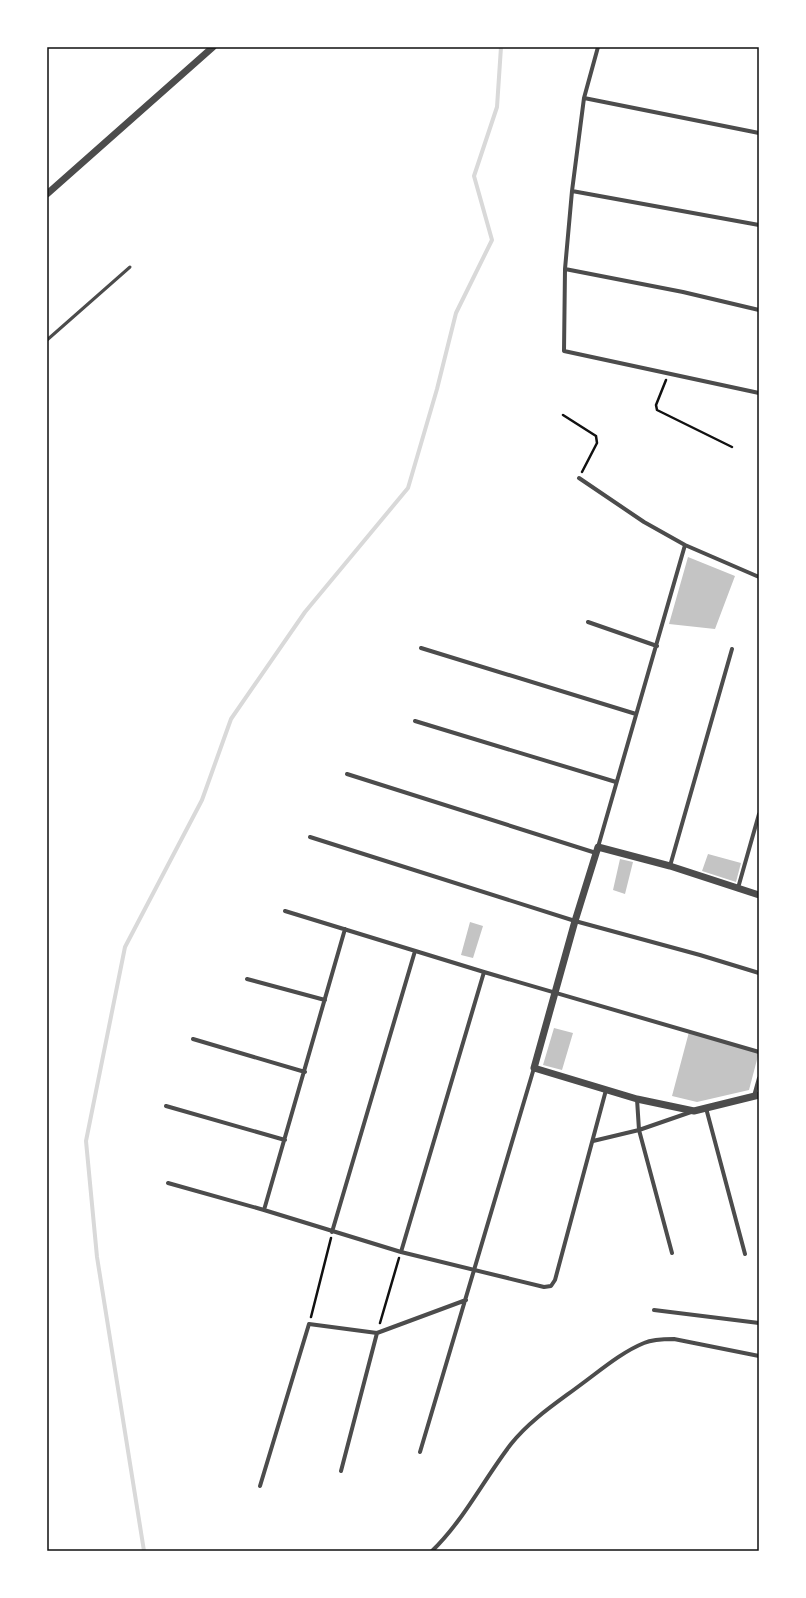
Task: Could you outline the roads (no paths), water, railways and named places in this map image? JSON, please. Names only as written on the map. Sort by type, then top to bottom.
[{"type":"street","points":[[47,194],[213,47]]},
{"type":"street","points":[[598,47],[584,98],[572,192],[565,269],[564,351],[759,393]]},
{"type":"street","points":[[584,98],[759,132]]},
{"type":"street","points":[[572,192],[759,225]]},
{"type":"street","points":[[565,269],[683,292],[759,310]]},
{"type":"street","points":[[579,478],[644,522],[685,545],[759,578]]},
{"type":"street","points":[[420,1452],[556,993],[575,921],[657,646],[685,545]]},
{"type":"street","points":[[588,622],[657,646]]},
{"type":"street","points":[[421,648],[636,714]]},
{"type":"street","points":[[670,866],[732,649]]},
{"type":"street","points":[[415,721],[616,782]]},
{"type":"street","points":[[347,774],[597,850],[670,866],[759,895]]},
{"type":"street","points":[[738,888],[759,814]]},
{"type":"street","points":[[310,837],[575,921],[700,954],[759,973]]},
{"type":"street","points":[[285,911],[484,972],[759,1052]]},
{"type":"street","points":[[264,1210],[345,930]]},
{"type":"street","points":[[332,1232],[415,950]]},
{"type":"street","points":[[401,1252],[484,972]]},
{"type":"street","points":[[247,979],[325,1000]]},
{"type":"street","points":[[193,1039],[305,1072]]},
{"type":"street","points":[[534,1068],[637,1099],[694,1111]]},
{"type":"street","points":[[593,1141],[639,1130],[694,1111],[756,1095],[759,1078]]},
{"type":"street","points":[[168,1183],[264,1210],[401,1252],[544,1287],[551,1286],[555,1280],[606,1090]]},
{"type":"street","points":[[637,1099],[639,1130],[672,1253]]},
{"type":"street","points":[[166,1106],[285,1140]]},
{"type":"street","points":[[706,1108],[745,1254]]},
{"type":"street","points":[[260,1486],[309,1324],[377,1334],[466,1300]]},
{"type":"street","points":[[654,1310],[759,1323]]},
{"type":"street","points":[[341,1471],[377,1334]]},
{"type":"street","points":[[432,1551],[469,1506],[511,1444],[522,1431],[540,1415],[633,1348],[645,1342],[660,1339],[674,1339],[759,1356]]},
{"type":"lane","points":[[47,340],[130,267]]},
{"type":"waterway","points":[[144,1551],[97,1257],[86,1141],[125,947],[202,800],[231,719],[305,612],[408,488],[437,389],[456,313],[492,240],[474,176],[497,107],[501,47]]}]
